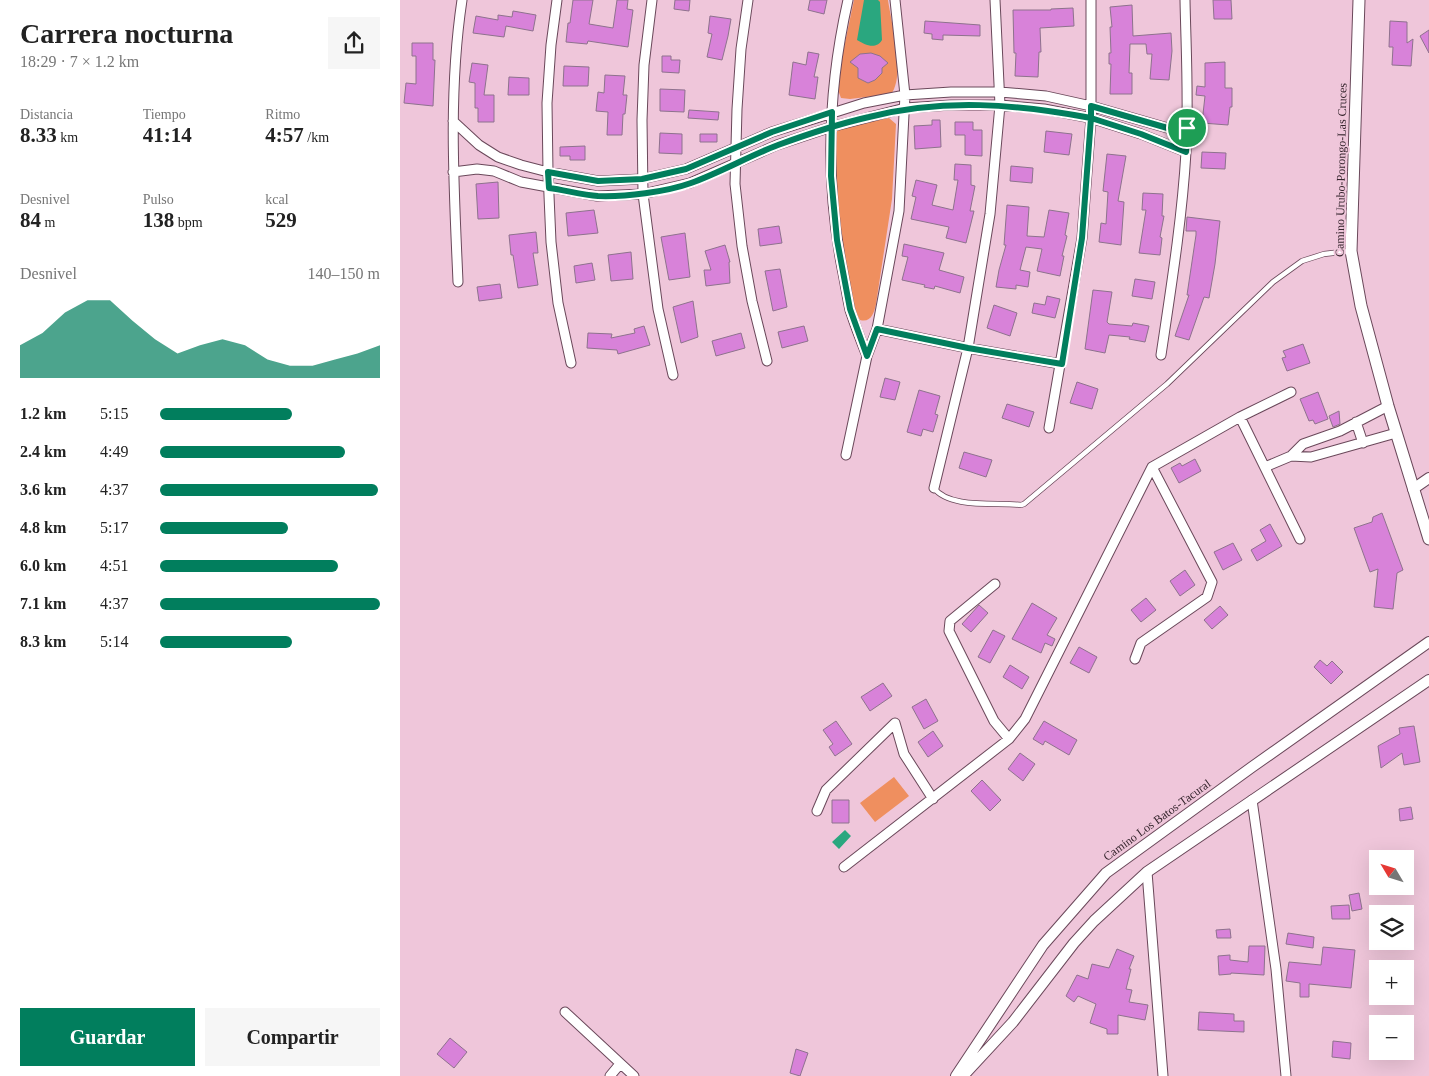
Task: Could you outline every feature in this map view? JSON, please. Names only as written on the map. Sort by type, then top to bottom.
[{"type":"main road","name":"Camino Urubo-Porongo-Las Cruces","points":[[1358,0],[1351,251],[1361,306],[1388,406],[1412,489],[1429,539]]},
{"type":"street","points":[[458,282],[453,172],[453,121],[455,58],[462,0]]},
{"type":"street","points":[[557,0],[551,45],[547,103],[548,172],[551,242],[558,303],[571,363]]},
{"type":"street","points":[[652,0],[644,65],[642,179],[658,309],[673,376]]},
{"type":"street","points":[[748,0],[741,49],[735,184],[742,246],[752,301],[767,361]]},
{"type":"street","points":[[848,0],[836,66],[830,128],[831,176],[837,240],[850,309],[867,356]]},
{"type":"street","points":[[846,455],[867,356],[877,329],[899,211],[905,96],[894,0]]},
{"type":"street","points":[[934,488],[968,348],[990,214],[1000,105],[994,0]]},
{"type":"street","points":[[1049,428],[1062,364],[1082,238],[1091,118],[1091,0]]},
{"type":"street","points":[[1161,355],[1173,274],[1186,152],[1185,0]]},
{"type":"street","points":[[453,121],[479,145],[498,157],[548,172],[598,181],[642,179],[686,169],[772,132],[864,103],[905,96],[951,92],[1000,92],[1046,96],[1091,106],[1171,129],[1187,128]]},
{"type":"street","points":[[453,172],[477,169],[494,171],[521,182],[597,196],[643,194],[690,183],[777,146],[830,128],[905,108],[951,105],[1000,105],[1044,109],[1091,118],[1141,134],[1186,152]]},
{"type":"street","points":[[877,329],[968,348],[1062,364]]},
{"type":"street","points":[[844,867],[1009,740],[1025,719],[1152,467],[1240,417],[1291,392]]},
{"type":"street","points":[[1265,467],[1291,456],[1304,444],[1340,430],[1388,406]]},
{"type":"street","points":[[1240,417],[1300,538]]},
{"type":"street","points":[[1356,422],[1363,443]]},
{"type":"street","points":[[1291,456],[1310,457],[1396,433]]},
{"type":"street","points":[[1135,660],[1141,643],[1207,596],[1212,582],[1152,467]]},
{"type":"street","points":[[1412,489],[1429,478]]},
{"type":"street","points":[[995,584],[950,621],[949,631],[994,721],[1009,740]]},
{"type":"street","name":"Camino Los Batos-Tacural","points":[[956,1076],[1043,945],[1106,873],[1429,642]]},
{"type":"street","points":[[962,1076],[1013,1022],[1074,943],[1094,921],[1147,872],[1429,680]]},
{"type":"street","points":[[817,811],[826,790],[895,723],[904,754],[933,800]]},
{"type":"street","points":[[1252,800],[1276,969],[1286,1076]]},
{"type":"street","points":[[1147,872],[1163,1076]]},
{"type":"street","points":[[565,1012],[634,1076]]},
{"type":"street","points":[[610,1076],[620,1064]]},
{"type":"lane","points":[[934,488],[949,499],[964,502],[1021,505],[1167,384],[1274,282],[1302,261],[1324,254],[1351,251]]},
{"type":"shaded area","points":[[854,0],[888,0],[897,62],[895,85],[891,94],[850,99],[841,98],[838,90],[840,66]]},
{"type":"shaded area","points":[[864,0],[878,0],[880,2],[882,40],[874,46],[857,40]]},
{"type":"shaded area","points":[[889,118],[896,124],[892,199],[876,304],[869,319],[864,321],[860,320],[853,304],[843,241],[836,184],[837,131],[844,127]]},
{"type":"shaded area","points":[[894,777],[909,796],[875,822],[860,803]]},
{"type":"shaded area","points":[[845,830],[851,836],[839,849],[832,842]]},
{"type":"building","points":[[573,0],[593,0],[589,24],[613,28],[617,0],[628,0],[627,9],[633,10],[628,47],[588,41],[587,44],[566,42]]},
{"type":"building","points":[[675,0],[690,0],[689,11],[674,9]]},
{"type":"building","points":[[810,0],[827,0],[824,14],[808,10]]},
{"type":"building","points":[[1213,0],[1231,0],[1232,19],[1214,19]]},
{"type":"building","points":[[1132,5],[1133,36],[1171,33],[1172,51],[1169,80],[1150,79],[1152,54],[1147,54],[1146,44],[1130,44],[1129,73],[1132,73],[1132,94],[1110,94],[1111,64],[1109,64],[1109,53],[1111,53],[1110,27],[1112,27],[1110,7]]},
{"type":"building","points":[[1073,8],[1074,26],[1040,28],[1041,52],[1039,52],[1038,77],[1015,76],[1016,53],[1014,53],[1013,10]]},
{"type":"building","points":[[513,11],[536,15],[533,31],[506,26],[504,37],[473,33],[476,16],[498,20],[498,15],[512,17]]},
{"type":"building","points":[[710,16],[731,19],[722,60],[707,57],[712,34],[708,33]]},
{"type":"building","points":[[925,21],[980,25],[980,36],[943,35],[943,40],[932,39],[932,34],[924,33]]},
{"type":"building","points":[[1390,21],[1407,22],[1407,43],[1413,39],[1411,66],[1392,65],[1393,47],[1389,47]]},
{"type":"building","points":[[1429,30],[1429,53],[1420,36]]},
{"type":"building","points":[[412,43],[433,43],[433,60],[435,60],[433,106],[404,103],[406,83],[416,84],[416,56],[412,56]]},
{"type":"building","points":[[808,52],[819,54],[814,77],[818,77],[815,99],[789,95],[793,62],[806,65]]},
{"type":"building","points":[[871,53],[880,56],[888,63],[882,68],[882,73],[875,80],[868,83],[858,78],[858,68],[850,62],[860,54]]},
{"type":"building","points":[[662,56],[671,56],[671,60],[680,60],[679,73],[662,72]]},
{"type":"building","points":[[1225,62],[1225,88],[1232,88],[1232,107],[1230,107],[1228,125],[1202,123],[1205,96],[1196,95],[1197,86],[1205,87],[1205,63]]},
{"type":"building","points":[[472,63],[488,65],[484,95],[494,95],[494,122],[478,122],[478,108],[475,108],[475,83],[469,82]]},
{"type":"building","points":[[564,66],[589,67],[588,86],[563,86]]},
{"type":"building","points":[[605,75],[625,76],[623,95],[627,95],[625,114],[623,114],[622,135],[607,135],[608,112],[596,111],[598,92],[604,93]]},
{"type":"building","points":[[509,77],[529,78],[529,95],[508,95]]},
{"type":"building","points":[[660,89],[685,90],[684,112],[660,111]]},
{"type":"building","points":[[689,110],[719,112],[718,120],[688,118]]},
{"type":"building","points":[[932,120],[940,120],[941,147],[915,149],[914,126],[932,125]]},
{"type":"building","points":[[955,122],[973,122],[973,130],[982,130],[982,156],[965,155],[965,135],[955,135]]},
{"type":"building","points":[[1046,131],[1072,134],[1069,155],[1044,152]]},
{"type":"building","points":[[660,133],[682,134],[682,154],[659,153]]},
{"type":"building","points":[[700,134],[717,134],[717,142],[700,142]]},
{"type":"building","points":[[585,146],[585,160],[570,160],[570,156],[560,156],[560,147]]},
{"type":"building","points":[[1202,152],[1226,153],[1225,169],[1201,168]]},
{"type":"building","points":[[1107,154],[1126,156],[1118,201],[1124,202],[1121,245],[1099,242],[1101,223],[1106,224],[1108,192],[1103,191]]},
{"type":"building","points":[[955,164],[971,165],[971,185],[975,186],[970,211],[974,211],[966,243],[946,238],[949,227],[911,219],[916,197],[912,196],[916,180],[937,185],[932,205],[953,210],[958,180],[954,180]]},
{"type":"building","points":[[1011,166],[1033,168],[1032,183],[1010,181]]},
{"type":"building","points":[[498,182],[499,218],[478,219],[476,184]]},
{"type":"building","points":[[1143,193],[1163,194],[1162,216],[1164,216],[1160,237],[1162,238],[1160,255],[1139,253],[1146,210],[1142,210]]},
{"type":"building","points":[[1007,205],[1029,207],[1027,236],[1044,237],[1049,210],[1069,213],[1060,276],[1037,271],[1042,249],[1026,247],[1020,270],[1030,272],[1028,287],[1016,285],[1016,289],[996,287],[1006,245],[1004,245]]},
{"type":"building","points":[[594,210],[598,233],[568,236],[566,213]]},
{"type":"building","points":[[1187,217],[1220,221],[1209,298],[1204,297],[1189,340],[1175,336],[1189,295],[1187,295],[1196,235],[1196,231],[1186,231]]},
{"type":"building","points":[[779,226],[782,243],[760,246],[758,229]]},
{"type":"building","points":[[536,232],[538,253],[533,253],[538,285],[518,288],[509,235]]},
{"type":"building","points":[[685,233],[690,277],[669,280],[661,237]]},
{"type":"building","points":[[904,244],[944,253],[939,270],[964,277],[960,293],[935,286],[934,289],[924,287],[925,285],[902,280],[908,257],[902,256]]},
{"type":"building","points":[[725,245],[730,262],[730,283],[706,286],[704,270],[711,270],[705,251]]},
{"type":"building","points":[[631,252],[633,279],[611,281],[608,255]]},
{"type":"building","points":[[592,263],[595,280],[576,283],[574,266]]},
{"type":"building","points":[[780,269],[787,307],[773,311],[765,271]]},
{"type":"building","points":[[1135,279],[1155,282],[1152,299],[1132,296]]},
{"type":"building","points":[[500,284],[502,298],[479,301],[477,287]]},
{"type":"building","points":[[1093,290],[1112,292],[1107,322],[1109,324],[1132,326],[1133,323],[1149,326],[1145,342],[1129,339],[1130,337],[1109,335],[1105,353],[1085,349]]},
{"type":"building","points":[[1047,296],[1060,299],[1055,318],[1032,313],[1034,303],[1045,305]]},
{"type":"building","points":[[693,301],[698,337],[681,343],[673,307]]},
{"type":"building","points":[[994,305],[1017,313],[1010,336],[987,328]]},
{"type":"building","points":[[644,326],[650,345],[618,354],[617,350],[587,348],[588,333],[612,334],[611,338],[635,333],[634,329]]},
{"type":"building","points":[[804,326],[808,341],[782,348],[778,332]]},
{"type":"building","points":[[741,333],[745,348],[716,356],[712,341]]},
{"type":"building","points":[[1303,344],[1310,363],[1287,371],[1282,358],[1286,357],[1283,351]]},
{"type":"building","points":[[885,378],[900,382],[895,400],[880,397]]},
{"type":"building","points":[[1077,382],[1098,389],[1092,409],[1070,403]]},
{"type":"building","points":[[919,390],[940,396],[935,414],[938,415],[933,432],[923,429],[921,436],[907,432]]},
{"type":"building","points":[[1318,392],[1328,419],[1315,424],[1313,420],[1309,421],[1300,399]]},
{"type":"building","points":[[1007,404],[1034,412],[1029,427],[1002,418]]},
{"type":"building","points":[[1339,411],[1340,424],[1333,427],[1329,416]]},
{"type":"building","points":[[964,452],[992,460],[986,477],[959,468]]},
{"type":"building","points":[[1195,459],[1201,471],[1179,483],[1171,468],[1180,463],[1182,466]]},
{"type":"building","points":[[1382,513],[1403,570],[1397,573],[1393,609],[1374,607],[1378,569],[1370,572],[1354,528],[1372,522],[1373,517]]},
{"type":"building","points":[[1270,524],[1282,546],[1257,561],[1251,550],[1266,541],[1260,530]]},
{"type":"building","points":[[1233,543],[1242,560],[1223,570],[1214,552]]},
{"type":"building","points":[[1185,570],[1195,585],[1180,596],[1170,581]]},
{"type":"building","points":[[1146,598],[1156,610],[1141,622],[1131,610]]},
{"type":"building","points":[[1032,603],[1057,618],[1047,635],[1055,639],[1052,646],[1045,643],[1041,653],[1012,639]]},
{"type":"building","points":[[979,605],[988,613],[971,632],[962,624]]},
{"type":"building","points":[[1220,606],[1228,615],[1212,629],[1204,620]]},
{"type":"building","points":[[993,630],[1005,636],[990,663],[978,657]]},
{"type":"building","points":[[1079,647],[1097,657],[1089,673],[1070,663]]},
{"type":"building","points":[[1320,660],[1327,666],[1332,661],[1343,672],[1331,684],[1314,667]]},
{"type":"building","points":[[1010,665],[1029,677],[1022,689],[1003,677]]},
{"type":"building","points":[[883,683],[892,696],[870,711],[861,697]]},
{"type":"building","points":[[926,699],[938,721],[924,729],[912,707]]},
{"type":"building","points":[[836,721],[852,744],[835,756],[829,747],[833,744],[823,730]]},
{"type":"building","points":[[1044,721],[1077,740],[1069,755],[1045,741],[1043,745],[1033,739]]},
{"type":"building","points":[[1414,726],[1420,762],[1404,765],[1402,753],[1381,768],[1378,746],[1400,734],[1399,728]]},
{"type":"building","points":[[933,731],[943,746],[928,757],[918,742]]},
{"type":"building","points":[[1020,753],[1035,764],[1023,781],[1008,769]]},
{"type":"building","points":[[982,780],[1001,800],[990,811],[971,791]]},
{"type":"building","points":[[832,800],[849,800],[849,823],[832,823]]},
{"type":"building","points":[[1411,807],[1413,819],[1400,821],[1399,809]]},
{"type":"building","points":[[1359,893],[1362,909],[1352,911],[1349,895]]},
{"type":"building","points":[[1349,905],[1350,919],[1332,919],[1331,906]]},
{"type":"building","points":[[1230,929],[1231,938],[1217,938],[1216,930]]},
{"type":"building","points":[[1288,933],[1314,937],[1313,948],[1286,944]]},
{"type":"building","points":[[1249,946],[1265,946],[1264,975],[1231,973],[1219,975],[1218,956],[1230,955],[1230,960],[1248,962]]},
{"type":"building","points":[[1323,947],[1355,950],[1351,988],[1309,984],[1309,997],[1300,997],[1300,983],[1286,981],[1289,962],[1321,965]]},
{"type":"building","points":[[1117,949],[1134,956],[1129,969],[1131,969],[1126,989],[1132,990],[1129,1002],[1148,1005],[1145,1020],[1118,1015],[1118,1034],[1107,1034],[1107,1029],[1090,1023],[1096,1004],[1078,996],[1074,1002],[1066,996],[1077,975],[1088,979],[1092,964],[1109,968]]},
{"type":"building","points":[[1199,1012],[1234,1014],[1234,1021],[1244,1021],[1244,1032],[1198,1030]]},
{"type":"building","points":[[450,1038],[467,1052],[454,1068],[437,1054]]},
{"type":"building","points":[[1333,1041],[1351,1043],[1350,1059],[1332,1057]]},
{"type":"building","points":[[796,1049],[808,1053],[800,1076],[790,1073]]},
{"type":"route","points":[[1187,128],[1171,129],[1091,106],[1091,118],[1044,109],[1000,105],[951,105],[905,108],[830,128],[777,146],[690,183],[643,194],[597,196],[549,188],[548,172],[598,181],[642,179],[686,169],[772,132],[832,112],[830,128],[831,176],[837,240],[850,309],[867,356],[877,329],[968,348],[1062,364],[1082,238],[1091,118],[1141,134],[1186,152],[1187,128]]}]
